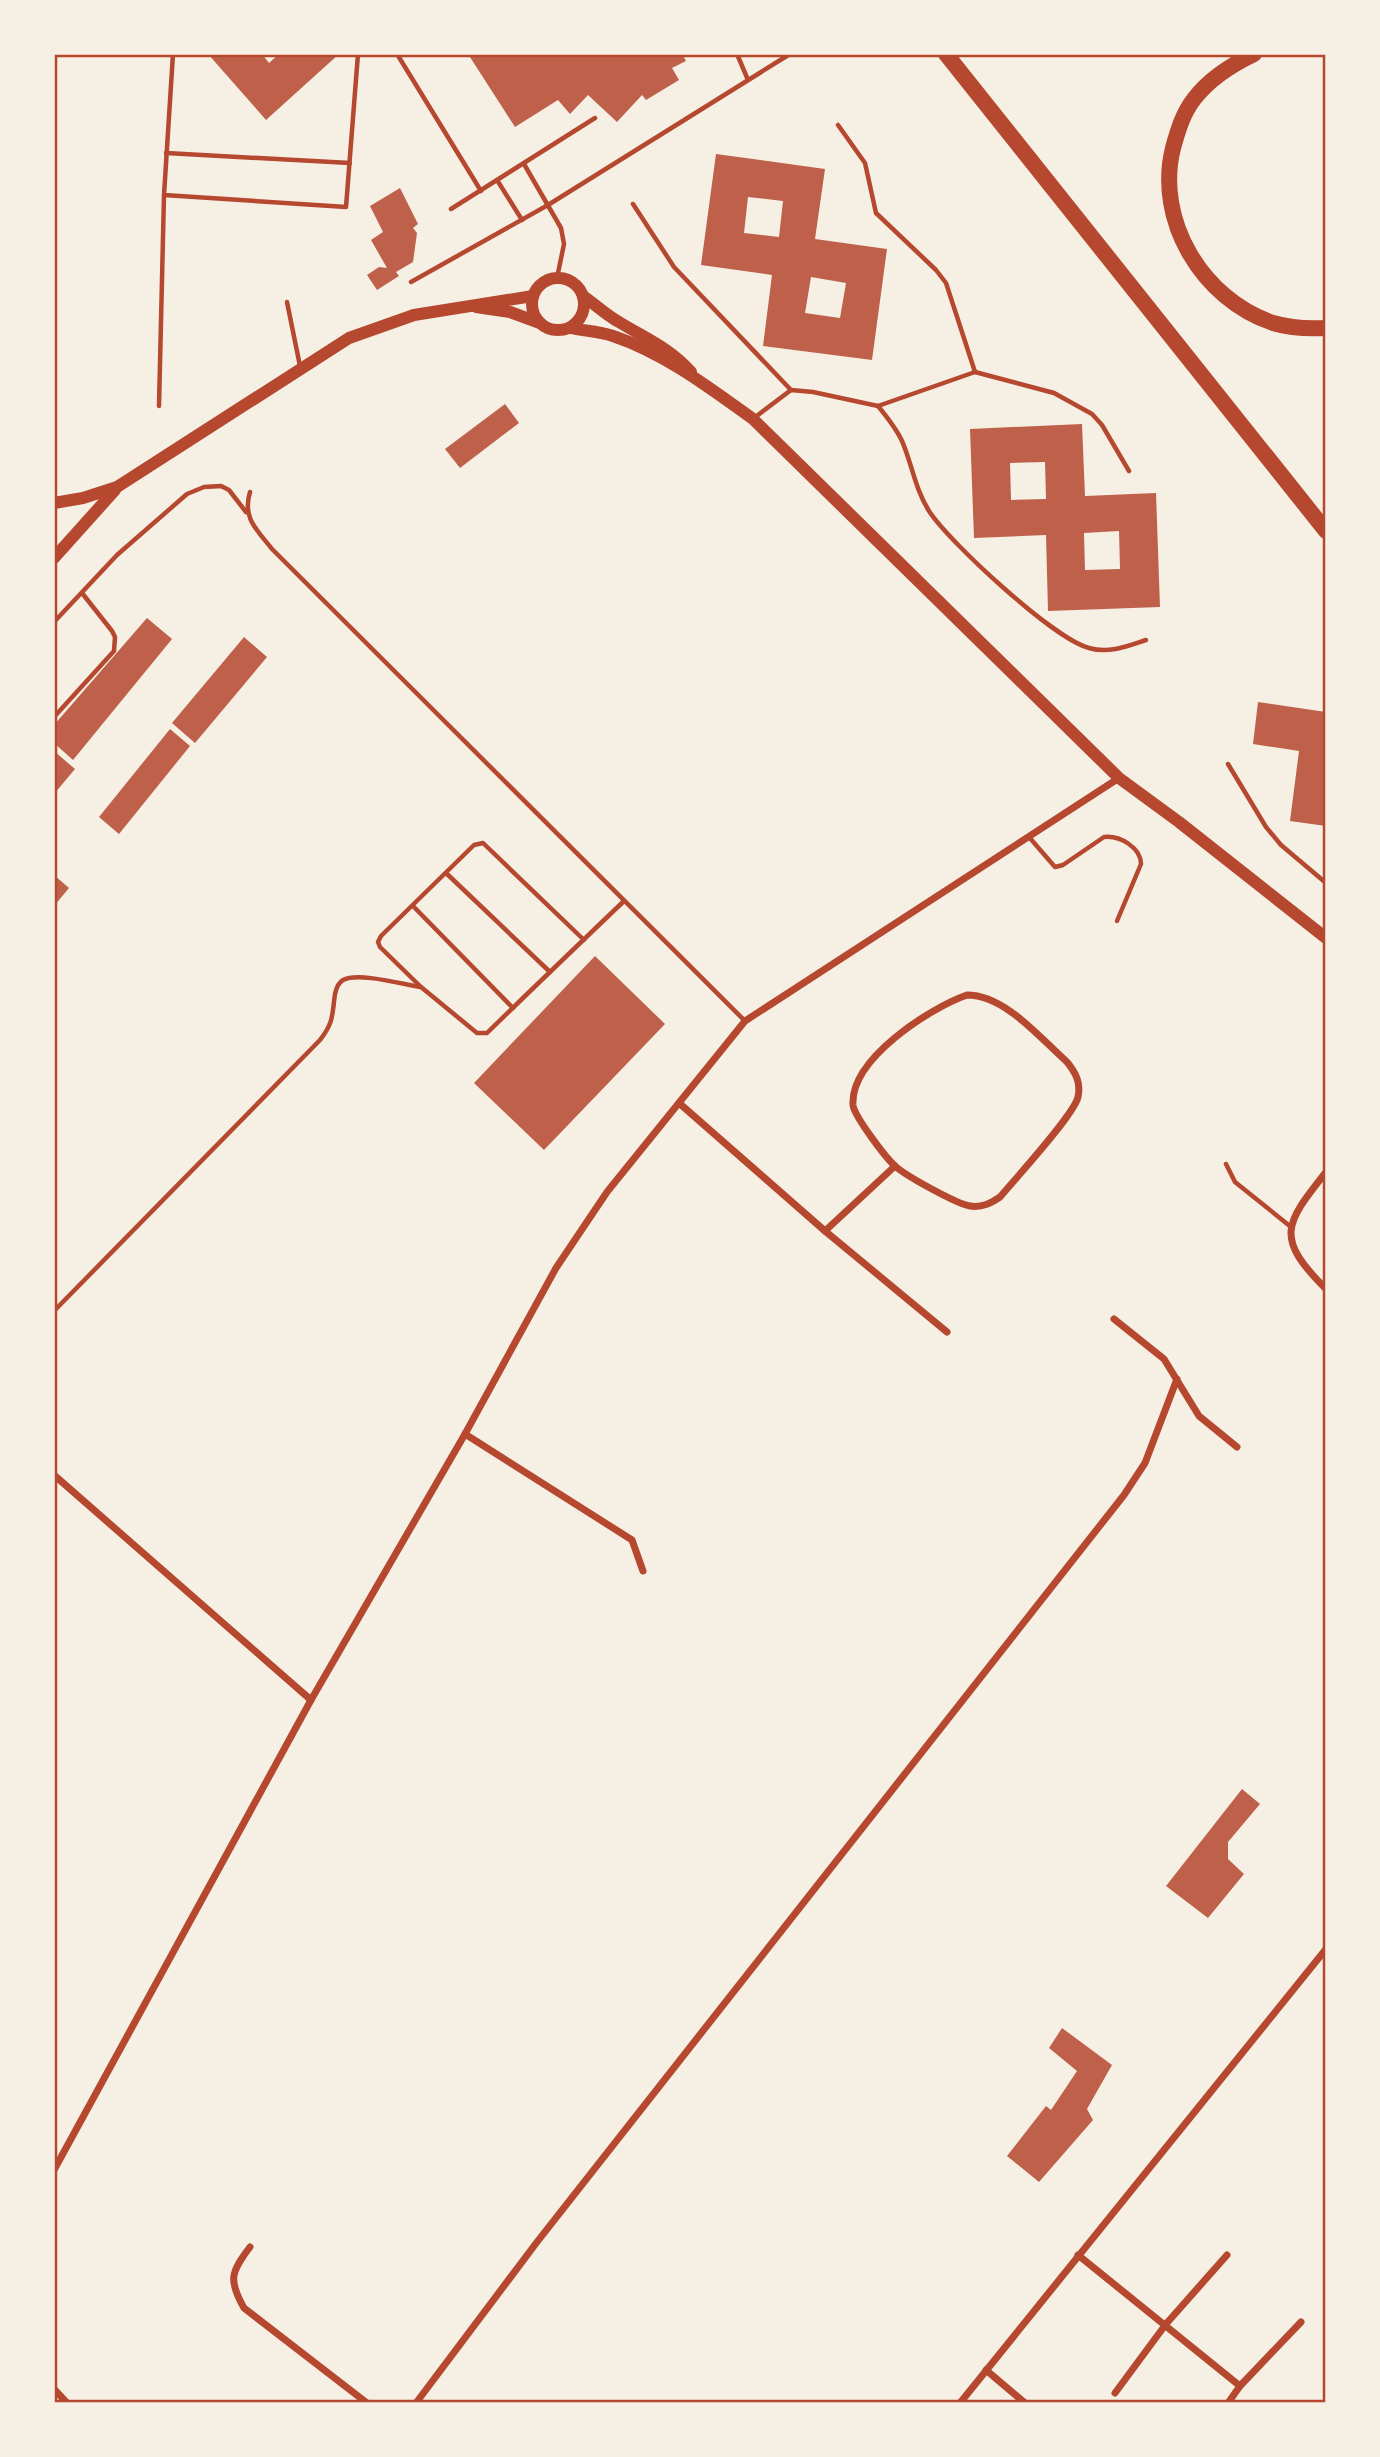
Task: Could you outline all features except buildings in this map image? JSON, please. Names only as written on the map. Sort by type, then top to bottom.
[{"type":"highway","points":[[946,54],[1326,531]]},
{"type":"highway","points":[[1254,54],[1230,66],[1212,80],[1194,99],[1180,124],[1171,158],[1169,194],[1175,225],[1185,247],[1219,291],[1247,310],[1272,322],[1292,327],[1326,328]]},
{"type":"main road","points":[[540,323],[532,307],[533,296],[541,284],[557,278],[573,282],[583,296],[617,322],[663,346],[696,377]]},
{"type":"main road","points":[[54,558],[117,488],[349,338],[414,314],[533,296]]},
{"type":"main road","points":[[570,328],[581,318],[584,311],[583,296]]},
{"type":"main road","points":[[466,305],[510,312],[554,331],[570,328],[611,335],[696,377],[753,419],[1119,778],[1326,937]]},
{"type":"main road","points":[[54,503],[117,488]]},
{"type":"street","points":[[54,2170],[311,1700],[466,1434],[563,1257],[607,1192],[745,1021],[1119,778]]},
{"type":"street","points":[[981,995],[1000,1003],[1076,1073],[1079,1084],[1075,1106],[1000,1197],[989,1204],[978,1207],[957,1203],[895,1166],[857,1117],[853,1106],[854,1092],[870,1063],[895,1038],[914,1023],[953,1000],[981,995]]},
{"type":"street","points":[[679,1103],[825,1231],[947,1332]]},
{"type":"street","points":[[825,1231],[895,1166]]},
{"type":"street","points":[[1326,1172],[1297,1209],[1291,1227],[1292,1243],[1297,1256],[1326,1289]]},
{"type":"street","points":[[1114,1319],[1164,1359],[1199,1416],[1237,1447]]},
{"type":"street","points":[[416,2403],[537,2242],[1124,1496],[1145,1463],[1177,1379]]},
{"type":"street","points":[[466,1434],[632,1540],[643,1571]]},
{"type":"street","points":[[54,1475],[311,1700]]},
{"type":"street","points":[[960,2403],[1326,1950]]},
{"type":"street","points":[[250,2247],[234,2268],[233,2290],[244,2308],[367,2403]]},
{"type":"street","points":[[1078,2255],[1240,2386]]},
{"type":"street","points":[[1115,2393],[1167,2325],[1227,2255]]},
{"type":"street","points":[[1228,2403],[1240,2386],[1301,2322]]},
{"type":"street","points":[[986,2370],[1025,2403]]},
{"type":"street","points":[[54,2389],[67,2403]]},
{"type":"lane","points":[[159,406],[164,195],[173,54]]},
{"type":"lane","points":[[164,195],[345,207],[358,54]]},
{"type":"lane","points":[[397,54],[481,191]]},
{"type":"lane","points":[[737,54],[748,80]]},
{"type":"lane","points":[[411,282],[548,205],[790,54]]},
{"type":"lane","points":[[451,209],[595,118]]},
{"type":"lane","points":[[838,125],[865,163],[876,213],[936,270],[946,283],[975,372]]},
{"type":"lane","points":[[166,153],[350,163]]},
{"type":"lane","points":[[524,163],[561,228],[564,244],[557,278]]},
{"type":"lane","points":[[497,180],[522,220]]},
{"type":"lane","points":[[633,204],[674,268],[791,390],[878,406],[975,372],[1054,393],[1092,414],[1102,425],[1129,471]]},
{"type":"lane","points":[[287,302],[301,369]]},
{"type":"lane","points":[[753,419],[791,390]]},
{"type":"lane","points":[[878,406],[903,443],[917,489],[940,527],[1041,619],[1075,643],[1090,649],[1118,649],[1146,640]]},
{"type":"lane","points":[[54,622],[117,555],[187,494],[204,487],[221,486],[229,490],[250,523],[328,607],[745,1021]]},
{"type":"lane","points":[[246,513],[250,492]]},
{"type":"lane","points":[[54,717],[114,651],[115,637],[112,631],[82,593]]},
{"type":"lane","points":[[1228,764],[1266,827],[1281,845],[1326,883]]},
{"type":"lane","points":[[1029,837],[1055,867],[1063,865],[1104,837],[1118,838],[1138,851],[1141,864],[1117,921]]},
{"type":"lane","points":[[584,940],[483,843],[474,845],[378,942],[421,987],[480,1034],[487,1033],[584,940],[624,901]]},
{"type":"lane","points":[[446,873],[550,972]]},
{"type":"lane","points":[[413,906],[513,1008]]},
{"type":"lane","points":[[54,1311],[320,1040],[330,1027],[335,994],[340,982],[360,978],[421,987]]},
{"type":"lane","points":[[1226,1164],[1234,1182],[1291,1227]]}]
